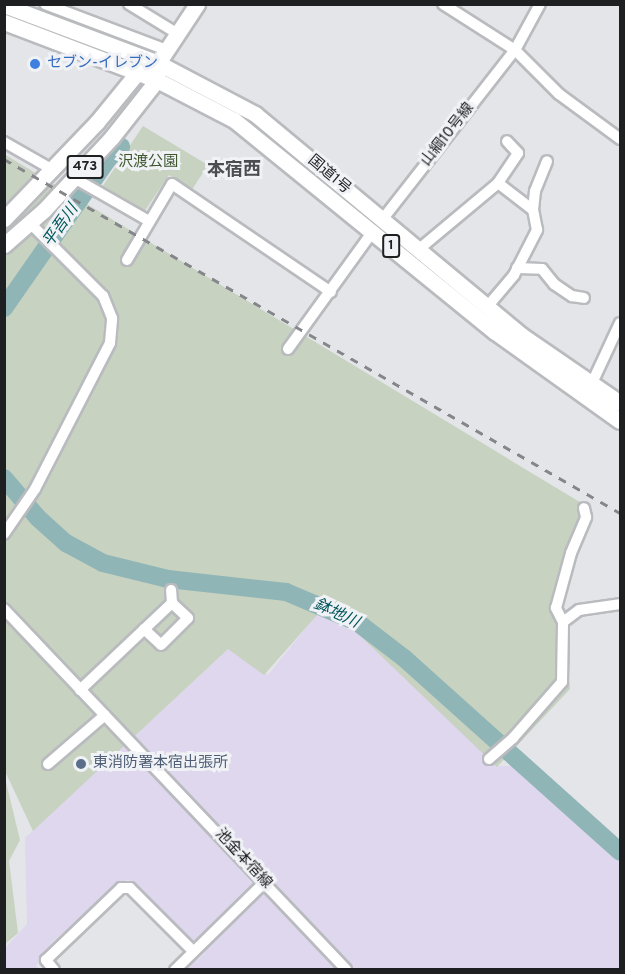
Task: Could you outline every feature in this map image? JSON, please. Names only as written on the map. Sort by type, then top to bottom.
[{"type":"highway","name":"国道1号","points":[[4,4],[89,36],[162,56],[255,114],[495,332],[621,421]]},
{"type":"highway","points":[[156,80],[162,56],[197,4]]},
{"type":"highway","name":"国道1号","points":[[4,22],[156,80],[234,120],[377,225],[418,250],[487,308],[621,403]]},
{"type":"highway","name":"473","points":[[4,219],[53,170],[137,73],[162,56]]},
{"type":"highway","name":"473","points":[[4,244],[35,227],[77,180],[156,80]]},
{"type":"street","points":[[45,4],[80,17],[162,56]]},
{"type":"street","points":[[443,4],[515,50],[559,94],[621,139]]},
{"type":"street","name":"山綱10号線","points":[[288,349],[377,225],[515,50],[540,4]]},
{"type":"street","points":[[136,6],[178,34]]},
{"type":"street","points":[[80,17],[89,36]]},
{"type":"street","points":[[418,250],[498,183],[518,153],[507,141]]},
{"type":"street","points":[[4,142],[53,170]]},
{"type":"street","points":[[487,308],[517,268],[537,230],[533,210],[535,191],[547,161]]},
{"type":"street","points":[[77,180],[149,221]]},
{"type":"street","points":[[498,183],[533,210]]},
{"type":"street","points":[[127,260],[172,184],[331,292]]},
{"type":"street","points":[[4,534],[34,489],[110,343],[112,318],[103,296],[57,253],[35,227]]},
{"type":"street","points":[[517,268],[542,269],[554,284],[572,296],[584,298]]},
{"type":"street","points":[[592,383],[621,323]]},
{"type":"street","points":[[489,759],[515,736],[562,682],[563,622],[556,608],[571,554],[586,517],[584,508]]},
{"type":"street","points":[[144,629],[161,645],[189,618],[172,603],[171,590]]},
{"type":"street","points":[[81,690],[172,603]]},
{"type":"street","points":[[563,622],[579,610],[621,604]]},
{"type":"street","points":[[4,609],[105,715],[48,764]]},
{"type":"street","name":"池金本宿線","points":[[105,715],[346,969]]},
{"type":"street","points":[[175,969],[192,950],[265,882]]},
{"type":"street","points":[[54,969],[46,960],[121,888],[130,888],[192,950]]},
{"type":"shaded area","points":[[318,613],[355,631],[497,766],[516,766],[620,860],[620,969],[186,969],[205,953],[128,879],[53,941],[36,966],[38,969],[5,970],[5,948],[27,924],[25,838],[228,649],[268,675]]},
{"type":"green space","name":"沢渡公園","points":[[143,126],[208,165],[191,191],[169,175],[142,215],[100,190]]},
{"type":"green space","points":[[4,154],[588,507],[568,565],[563,603],[570,689],[497,767],[355,631],[318,614],[264,675],[228,649],[33,831],[4,769]]},
{"type":"green space","points":[[5,778],[20,840],[9,861],[18,933],[5,944]]},
{"type":"waterway","name":"平吾川","points":[[4,308],[108,159],[121,147]]},
{"type":"waterway","name":"鉢地川","points":[[4,478],[38,518],[66,543],[103,563],[168,579],[286,592],[357,622],[404,658],[620,852]]},
{"type":"railway","points":[[4,159],[620,513]]},
{"type":"place","name":"セブン-イレブン","points":[[35,64]]},
{"type":"place","name":"東消防署本宿出張所","points":[[81,764]]},
{"type":"district","name":"本宿西","points":[[234,171]]}]
